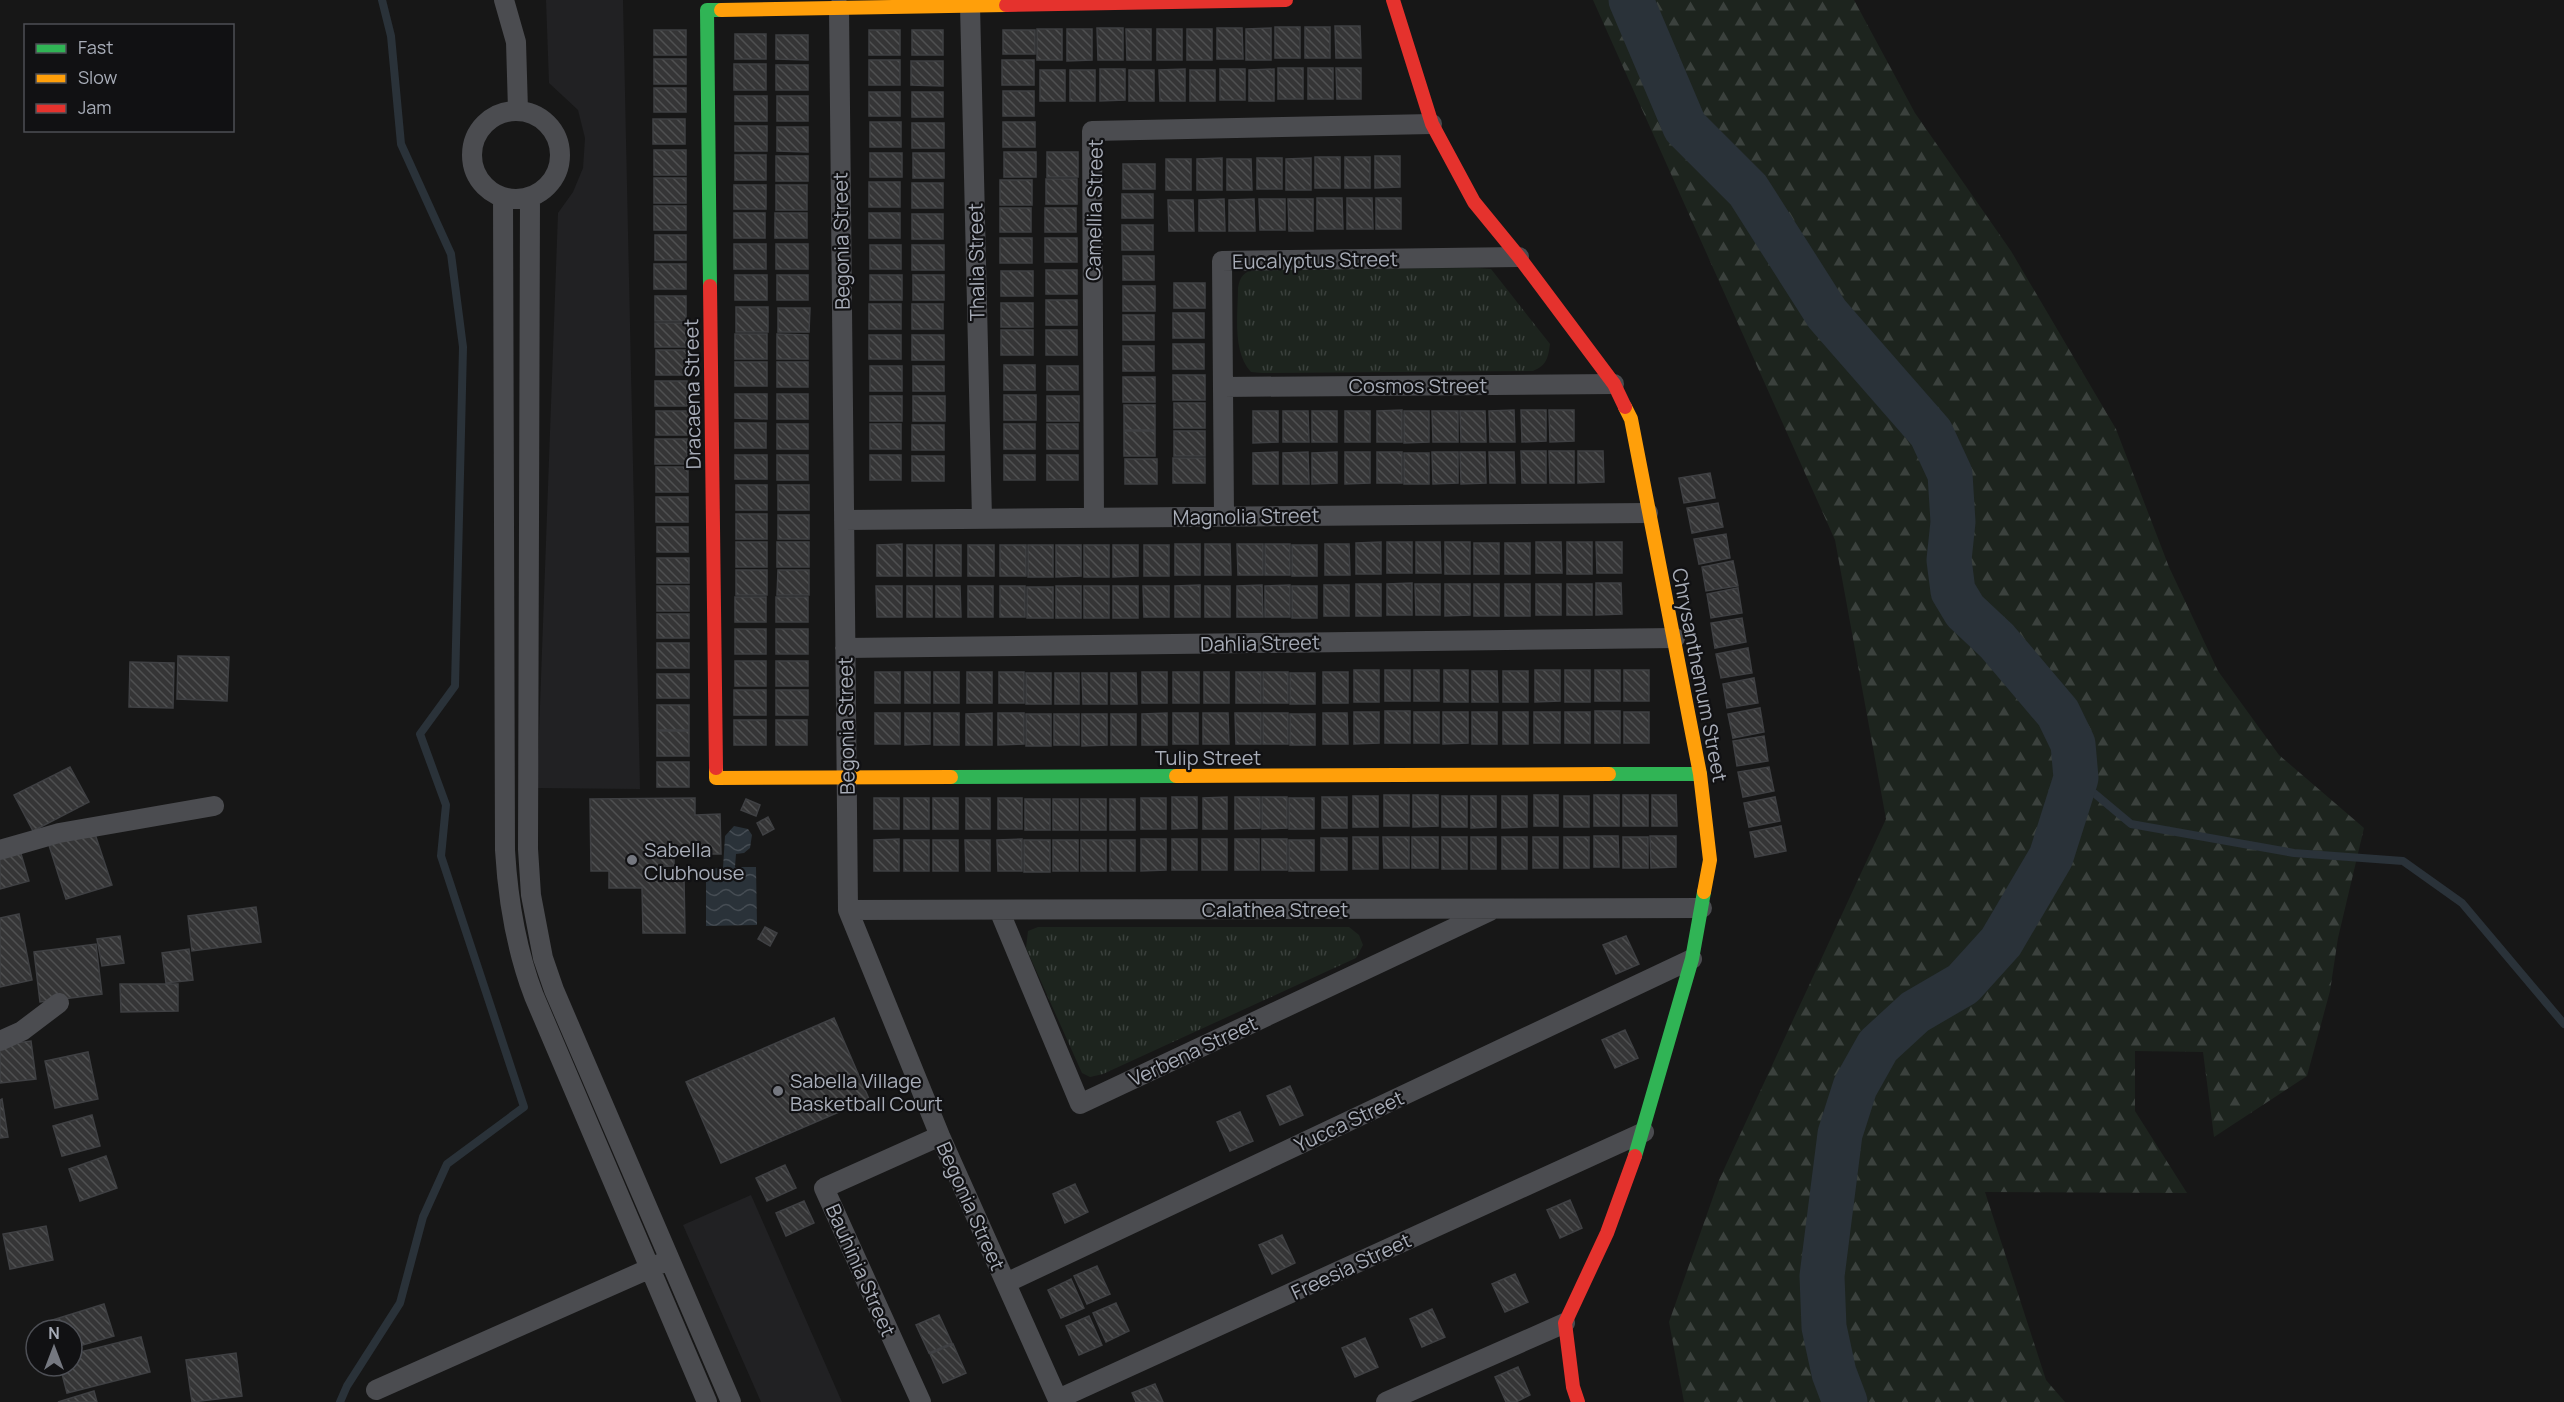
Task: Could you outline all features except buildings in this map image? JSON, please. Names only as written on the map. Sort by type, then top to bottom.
[{"type":"street","points":[[504,0],[516,42],[518,110]]},
{"type":"street","points":[[839,8],[1286,0]]},
{"type":"street","name":"Chrysanthemum Street","points":[[1393,0],[1432,124],[1474,202],[1519,256],[1614,384],[1631,418],[1700,774],[1710,860],[1692,959],[1644,1132],[1607,1233],[1565,1323]]},
{"type":"street","name":"Thalia Street","points":[[970,5],[982,519]]},
{"type":"street","name":"Dracaena Street","points":[[716,778],[707,10],[839,8]]},
{"type":"street","name":"Begonia Street","points":[[839,8],[848,910],[940,1136],[1058,1401]]},
{"type":"street","points":[[518,110],[531,112],[551,126],[561,149],[557,173],[541,192],[530,197],[503,197],[492,192],[477,175],[471,153],[473,141],[479,130],[496,115],[518,110]]},
{"type":"street","name":"Camellia Street","points":[[1094,518],[1092,131],[1432,124]]},
{"type":"street","points":[[503,197],[505,850],[508,898],[521,964],[707,1402]]},
{"type":"street","points":[[530,197],[528,849],[531,895],[543,958],[554,990],[731,1402]]},
{"type":"street","name":"Eucalyptus Street","points":[[1224,516],[1222,261],[1519,256]]},
{"type":"street","name":"Cosmos Street","points":[[1223,387],[1614,384]]},
{"type":"street","name":"Magnolia Street","points":[[844,520],[1648,513]]},
{"type":"street","name":"Dahlia Street","points":[[845,648],[1675,639]]},
{"type":"street","name":"Tulip Street","points":[[716,778],[1700,774]]},
{"type":"street","points":[[0,850],[59,833],[214,806]]},
{"type":"street","name":"Verbena Street","points":[[999,910],[1080,1104],[1496,908]]},
{"type":"street","name":"Calathea Street","points":[[848,910],[1702,908]]},
{"type":"street","name":"Yucca Street","points":[[1006,1283],[1692,959]]},
{"type":"street","points":[[0,1041],[22,1031],[59,1003]]},
{"type":"street","name":"Freesia Street","points":[[1058,1401],[1644,1132]]},
{"type":"street","name":"Bauhinia Street","points":[[921,1402],[824,1188],[940,1136]]},
{"type":"street","points":[[376,1390],[669,1259]]},
{"type":"street","points":[[1386,1402],[1565,1323],[1573,1387],[1578,1402]]},
{"type":"shaded area","points":[[546,0],[623,0],[640,789],[537,788],[558,213],[573,192],[583,168],[585,138],[578,110],[549,83]]},
{"type":"shaded area","points":[[751,1195],[842,1402],[761,1402],[683,1225]]},
{"type":"green space","points":[[1593,0],[1854,0],[1915,113],[2011,251],[2116,429],[2169,567],[2218,671],[2279,755],[2364,828],[2338,938],[2330,991],[2307,1076],[2214,1137],[2203,1052],[2135,1051],[2135,1111],[2187,1193],[1985,1192],[2046,1380],[2065,1402],[1684,1402],[1669,1322],[1719,1180],[1886,819],[1835,540]]},
{"type":"green space","points":[[1491,269],[1550,344],[1546,360],[1538,369],[1533,371],[1262,373],[1251,372],[1241,354],[1237,332],[1238,288],[1241,278],[1251,270]]},
{"type":"green space","points":[[1038,927],[1349,927],[1359,935],[1363,945],[1356,958],[1103,1074],[1090,1077],[1082,1073],[1026,948],[1028,931]]},
{"type":"water","points":[[734,826],[748,829],[752,835],[750,848],[744,853],[736,854],[735,867],[756,867],[757,925],[706,926],[706,869],[723,868],[725,836]]},
{"type":"waterway","points":[[340,1402],[347,1386],[400,1303],[423,1217],[447,1164],[524,1107],[441,856],[446,805],[420,734],[455,686],[463,347],[451,254],[401,144],[391,36],[382,0]]},
{"type":"waterway","points":[[1631,0],[1685,127],[1748,190],[1827,314],[1931,433],[1950,474],[1953,522],[1949,560],[1953,591],[1965,611],[1997,641],[2058,713],[2073,744],[2076,778],[2051,857],[2001,942],[1963,984],[1915,1012],[1878,1046],[1855,1087],[1840,1134],[1822,1276],[1824,1327],[1834,1373],[1845,1402]]},
{"type":"waterway","points":[[2076,778],[2131,824],[2294,853],[2403,861],[2462,903],[2564,1024]]},
{"type":"traffic: fast","points":[[710,286],[707,10],[721,10]]},
{"type":"traffic: fast","points":[[1609,774],[1700,774]]},
{"type":"traffic: fast","points":[[951,777],[1176,776]]},
{"type":"traffic: fast","points":[[1635,1156],[1692,959],[1704,892]]},
{"type":"traffic: slow","points":[[721,10],[1006,5]]},
{"type":"traffic: slow","points":[[1625,407],[1631,419],[1700,774],[1710,860],[1704,892]]},
{"type":"traffic: slow","points":[[716,768],[716,778],[951,777]]},
{"type":"traffic: slow","points":[[1176,776],[1609,774]]},
{"type":"traffic: jam","points":[[1006,5],[1286,0]]},
{"type":"traffic: jam","points":[[1393,0],[1432,124],[1474,202],[1519,257],[1614,384],[1625,407]]},
{"type":"traffic: jam","points":[[710,286],[716,768]]},
{"type":"traffic: jam","points":[[1578,1402],[1573,1387],[1565,1323],[1607,1233],[1635,1156]]},
{"type":"place","name":"Sabella Clubhouse","points":[[632,860]]},
{"type":"place","name":"Sabella Village Basketball Court","points":[[778,1091]]}]
